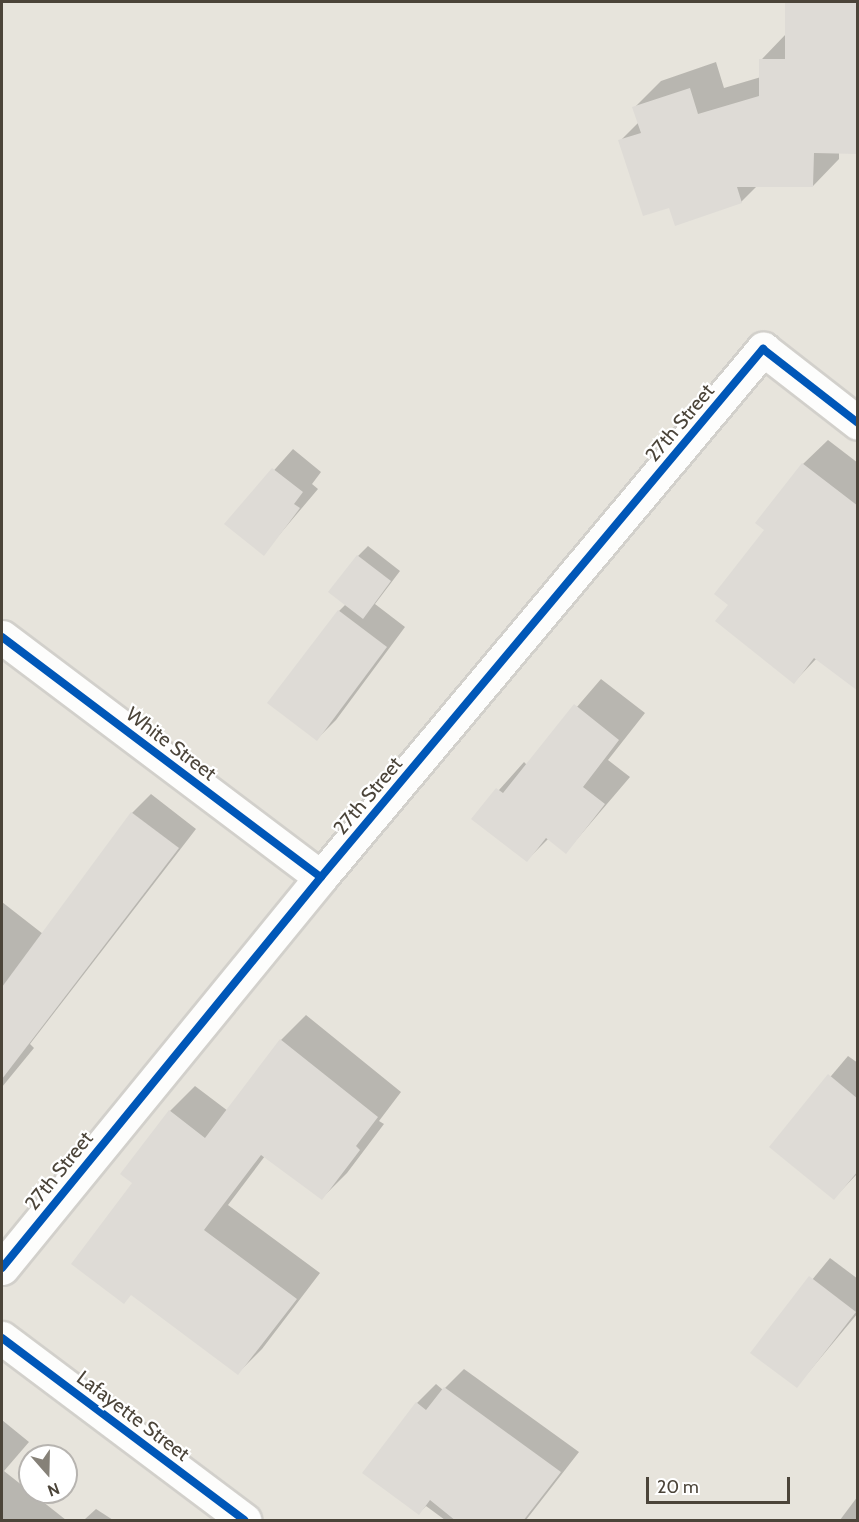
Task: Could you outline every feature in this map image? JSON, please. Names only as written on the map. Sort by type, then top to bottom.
[{"type":"street","name":"27th Street","points":[[2,1268],[321,877],[764,349],[858,423]]},
{"type":"street","name":"White Street","points":[[2,638],[321,877]]},
{"type":"street","name":"Lafayette Street","points":[[2,1338],[244,1521]]},
{"type":"shaded area","points":[[2,2],[857,2],[857,1520],[2,1520]]},
{"type":"building","points":[[785,2],[856,2],[858,154],[814,153],[813,187],[737,187],[742,203],[675,226],[669,208],[643,216],[618,140],[641,133],[632,107],[690,88],[698,114],[759,96],[759,59],[785,59]]},
{"type":"building","points":[[802,463],[858,506],[858,691],[814,658],[794,684],[715,621],[728,605],[714,594],[764,530],[755,523]]},
{"type":"building","points":[[272,468],[303,492],[294,504],[300,508],[264,556],[224,524]]},
{"type":"building","points":[[357,555],[391,581],[363,619],[328,592]]},
{"type":"building","points":[[338,610],[387,647],[317,741],[267,703]]},
{"type":"building","points":[[574,704],[619,740],[583,787],[605,804],[566,854],[546,838],[527,862],[471,819],[496,788],[503,793]]},
{"type":"building","points":[[131,812],[179,848],[2,1079],[2,987]]},
{"type":"building","points":[[280,1039],[378,1117],[356,1146],[360,1150],[322,1200],[261,1155],[204,1230],[297,1299],[238,1375],[131,1295],[124,1304],[71,1264],[132,1183],[120,1174],[169,1110],[205,1138]]},
{"type":"building","points":[[828,1074],[858,1099],[858,1171],[834,1200],[769,1147]]},
{"type":"building","points":[[809,1276],[856,1312],[797,1388],[750,1353]]},
{"type":"building","points":[[444,1387],[561,1472],[523,1521],[456,1521],[430,1500],[419,1515],[362,1473],[416,1402],[426,1410]]},
{"type":"cycle path","points":[[2,1268],[321,877],[763,349],[858,423]]},
{"type":"cycle path","points":[[2,637],[321,877]]},
{"type":"cycle path","points":[[2,1338],[244,1520]]}]
